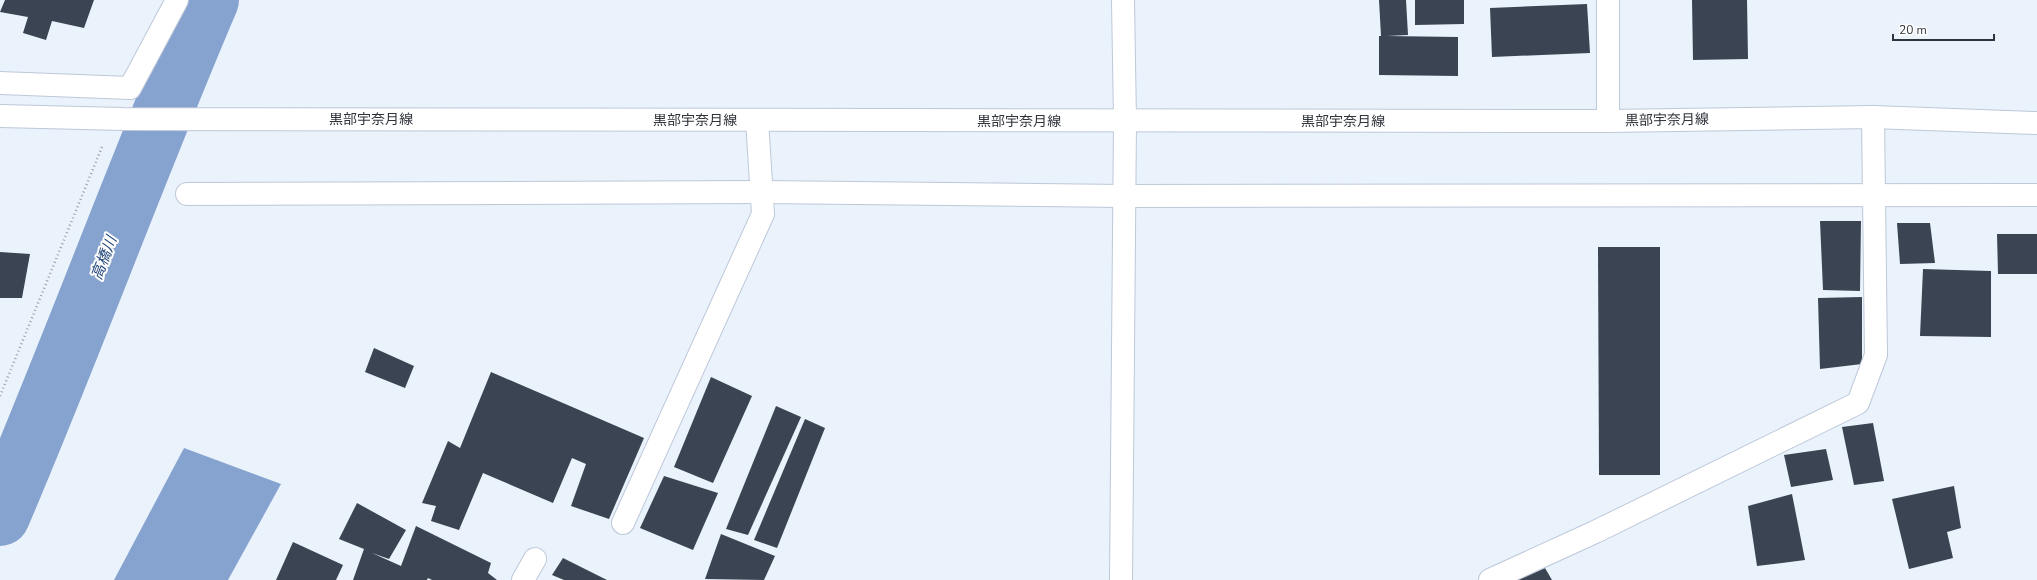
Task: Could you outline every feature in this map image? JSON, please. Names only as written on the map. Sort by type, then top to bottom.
[{"type":"street","points":[[0,83],[130,88],[177,0]]},
{"type":"street","points":[[1121,580],[1125,121],[1123,0]]},
{"type":"street","points":[[1608,0],[1608,121]]},
{"type":"street","name":"黒部宇奈月線","points":[[0,116],[114,119],[1125,121],[1608,121],[1873,117],[2037,123]]},
{"type":"street","points":[[1490,580],[1594,532],[1858,403],[1876,355],[1873,117]]},
{"type":"street","points":[[623,523],[763,214],[757,120]]},
{"type":"street","points":[[187,194],[762,192],[1124,196],[2037,195]]},
{"type":"street","points":[[523,580],[535,559]]},
{"type":"path","points":[[0,396],[114,119]]},
{"type":"water","points":[[184,448],[281,484],[228,580],[114,580]]},
{"type":"building","points":[[5,0],[94,0],[84,28],[52,21],[46,40],[23,33],[28,17],[0,12]]},
{"type":"building","points":[[1379,0],[1406,0],[1408,35],[1387,36],[1458,37],[1458,76],[1379,75],[1379,36],[1381,36]]},
{"type":"building","points":[[1415,0],[1464,0],[1464,24],[1415,25]]},
{"type":"building","points":[[1692,0],[1747,0],[1748,59],[1693,60]]},
{"type":"building","points":[[1587,4],[1590,53],[1492,57],[1490,8]]},
{"type":"building","points":[[1820,221],[1861,221],[1860,291],[1823,290]]},
{"type":"building","points":[[1897,223],[1930,223],[1935,263],[1900,264]]},
{"type":"building","points":[[1997,234],[2037,234],[2037,274],[1998,274]]},
{"type":"building","points":[[1598,247],[1660,247],[1660,475],[1599,475]]},
{"type":"building","points":[[0,252],[30,254],[22,298],[0,298]]},
{"type":"building","points":[[1923,269],[1991,271],[1991,337],[1920,336]]},
{"type":"building","points":[[1862,297],[1862,364],[1820,369],[1818,298]]},
{"type":"building","points":[[374,348],[414,366],[405,388],[365,372]]},
{"type":"building","points":[[491,372],[644,438],[609,519],[571,506],[586,464],[572,458],[553,503],[483,473],[459,530],[431,521],[436,506],[422,503],[448,441],[460,448]]},
{"type":"building","points":[[711,377],[752,396],[713,483],[674,467]]},
{"type":"building","points":[[776,406],[801,417],[748,535],[726,529]]},
{"type":"building","points":[[805,419],[825,428],[777,548],[754,540]]},
{"type":"building","points":[[1873,423],[1884,481],[1854,485],[1842,427]]},
{"type":"building","points":[[1826,449],[1833,480],[1791,487],[1784,455]]},
{"type":"building","points":[[664,476],[718,493],[693,550],[640,528]]},
{"type":"building","points":[[1954,486],[1961,528],[1947,532],[1953,558],[1909,569],[1892,499]]},
{"type":"building","points":[[1792,494],[1805,560],[1757,566],[1748,506]]},
{"type":"building","points":[[357,503],[406,530],[389,559],[372,553],[401,566],[416,526],[491,563],[488,573],[497,580],[432,580],[428,578],[427,580],[353,580],[364,549],[339,539]]},
{"type":"building","points":[[721,534],[775,556],[764,580],[705,579]]},
{"type":"building","points":[[293,542],[343,565],[336,580],[276,580]]},
{"type":"building","points":[[563,558],[607,580],[564,580],[552,575]]},
{"type":"building","points":[[1545,568],[1552,580],[1517,580]]},
{"type":"waterway","name":"高橋川","points":[[0,516],[209,0]]}]
